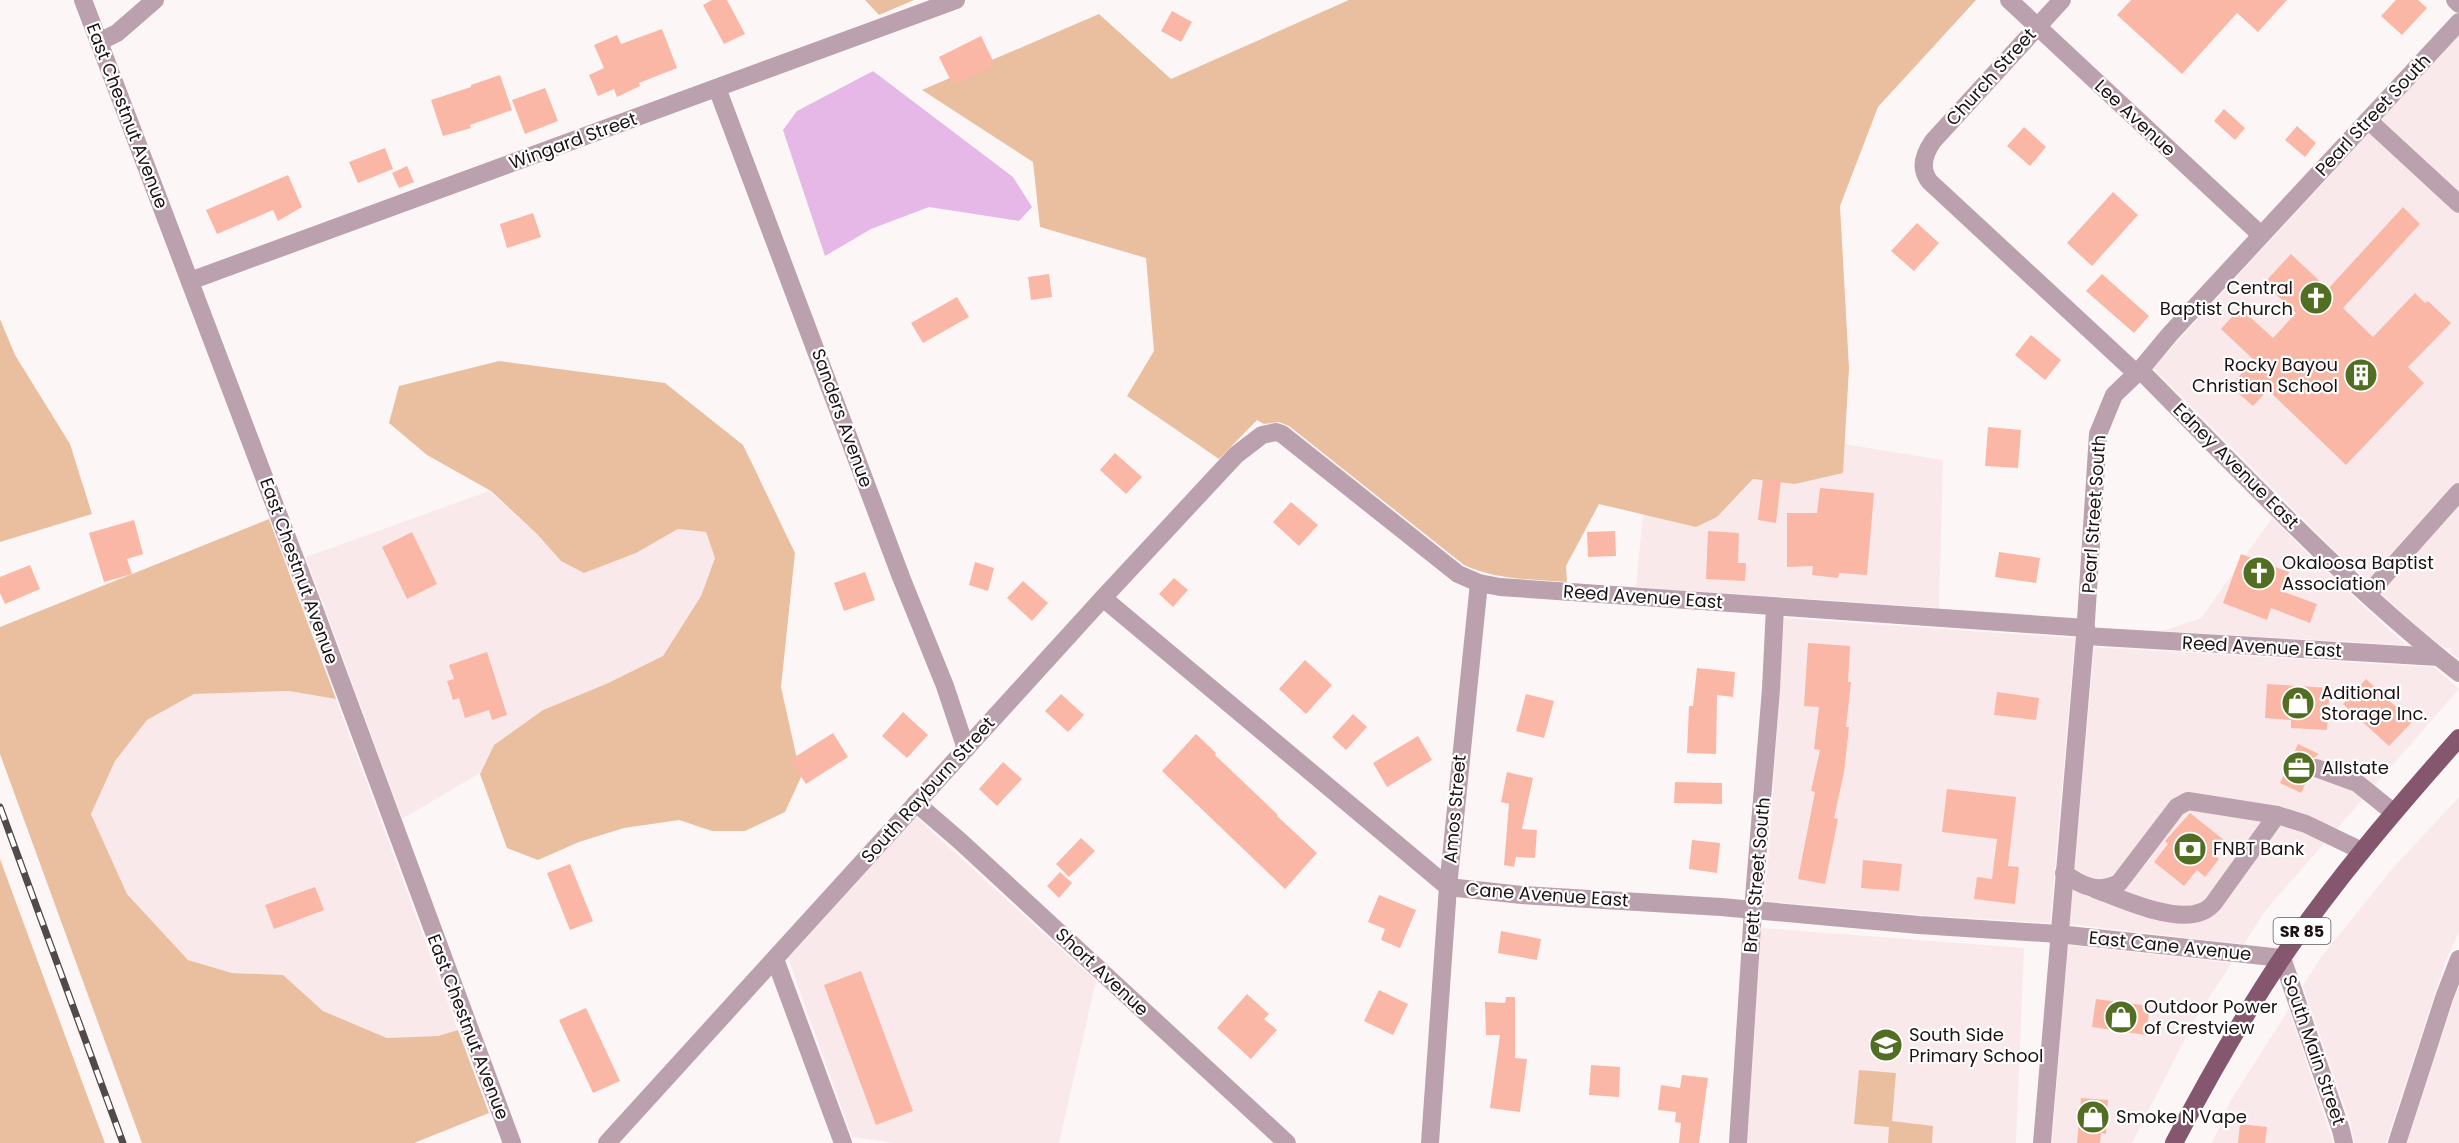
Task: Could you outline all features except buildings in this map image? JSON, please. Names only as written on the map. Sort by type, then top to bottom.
[{"type":"main road","name":"SR 85","points":[[2174,1143],[2215,1064],[2282,958],[2393,812],[2459,738]]},
{"type":"street","name":"East Chestnut Avenue","points":[[83,0],[512,1143]]},
{"type":"street","points":[[99,42],[117,33],[155,0]]},
{"type":"street","name":"Wingard Street","points":[[190,281],[956,0]]},
{"type":"street","name":"Lee Avenue","points":[[2009,0],[2261,235]]},
{"type":"street","name":"Church Street","points":[[1925,158],[1933,141],[2062,0]]},
{"type":"street","points":[[2455,0],[2459,4]]},
{"type":"street","name":"Pearl Street South","points":[[2042,1143],[2058,934],[2086,632],[2098,434],[2114,395],[2138,372],[2261,235],[2459,22]]},
{"type":"street","name":"Sanders Avenue","points":[[717,88],[901,577],[945,686],[966,748]]},
{"type":"street","points":[[2368,120],[2459,204]]},
{"type":"street","name":"Edney Avenue East","points":[[1925,158],[1923,167],[1930,182],[2138,372],[2323,554],[2418,642],[2459,673]]},
{"type":"street","name":"Reed Avenue East","points":[[1253,441],[1262,435],[1276,432],[1282,434],[1458,574],[1479,584],[2086,632],[2439,657]]},
{"type":"street","name":"South Rayburn Street","points":[[607,1143],[1103,598],[1236,455],[1253,441]]},
{"type":"street","points":[[2368,594],[2459,492]]},
{"type":"street","name":"Amos Street","points":[[1430,1143],[1448,887],[1479,584]]},
{"type":"street","name":"Cane Avenue East","points":[[1103,598],[1448,887],[1522,895],[1753,910],[1919,925],[2058,934]]},
{"type":"street","name":"Brett Street South","points":[[1738,1143],[1775,607]]},
{"type":"street","points":[[2316,768],[2357,783],[2393,812]]},
{"type":"street","points":[[2094,889],[2111,887],[2119,883],[2177,807],[2188,801],[2277,815],[2306,824],[2362,851]]},
{"type":"street","name":"Short Avenue","points":[[916,803],[1287,1143]]},
{"type":"street","points":[[2064,873],[2078,883],[2159,912],[2200,913],[2213,904],[2277,815]]},
{"type":"street","points":[[2157,945],[2159,912]]},
{"type":"street","name":"East Cane Avenue","points":[[2058,934],[2282,958]]},
{"type":"street","name":"South Main Street","points":[[2282,958],[2344,1143]]},
{"type":"street","points":[[775,959],[843,1143]]},
{"type":"street","points":[[2397,1143],[2425,1053],[2458,967]]},
{"type":"shaded area","points":[[865,0],[914,0],[879,15]]},
{"type":"shaded area","points":[[1349,0],[1976,0],[1878,107],[1840,206],[1849,368],[1843,473],[1795,484],[1753,479],[1717,517],[1696,527],[1599,504],[1566,566],[1567,582],[1514,578],[1489,574],[1464,565],[1289,426],[1279,422],[1264,424],[1257,420],[1219,459],[1127,396],[1154,351],[1146,258],[1040,227],[1033,162],[922,90],[1099,14],[1171,79]]},
{"type":"shaded area","points":[[2459,35],[2459,659],[2450,652],[2451,648],[2444,648],[2425,634],[2330,546],[2153,368]]},
{"type":"shaded area","points":[[873,71],[1013,177],[1032,207],[1019,221],[929,207],[871,229],[825,256],[783,130],[797,111]]},
{"type":"shaded area","points":[[0,319],[15,355],[70,444],[92,514],[0,542]]},
{"type":"shaded area","points":[[499,361],[665,383],[743,445],[795,553],[781,687],[801,777],[785,812],[745,831],[712,831],[679,820],[624,828],[579,842],[538,860],[507,848],[480,774],[494,745],[543,710],[606,684],[663,656],[701,596],[715,558],[706,532],[678,529],[636,553],[584,573],[561,561],[537,534],[491,491],[427,455],[389,423],[399,386]]},
{"type":"shaded area","points":[[1844,444],[1943,460],[1939,608],[1636,587],[1643,514],[1661,518],[1717,517],[1753,479],[1795,484],[1842,473]]},
{"type":"shaded area","points":[[489,491],[537,534],[561,561],[636,553],[678,529],[706,532],[715,558],[701,596],[663,656],[606,684],[543,710],[494,745],[480,773],[402,819],[306,557]]},
{"type":"shaded area","points":[[2272,518],[2406,645],[2162,631],[2201,618]]},
{"type":"shaded area","points":[[269,519],[336,699],[289,691],[194,694],[147,720],[115,761],[91,814],[127,894],[188,960],[232,973],[283,975],[323,1011],[387,1038],[438,1036],[458,1030],[489,1113],[414,1143],[142,1143],[0,754],[0,627]]},
{"type":"shaded area","points":[[1784,618],[2075,638],[2050,923],[1921,915],[1764,901]]},
{"type":"shaded area","points":[[2094,647],[2434,667],[2459,689],[2265,911],[2244,944],[2069,924]]},
{"type":"shaded area","points":[[289,691],[336,699],[458,1030],[438,1036],[387,1038],[323,1011],[283,975],[232,973],[188,960],[127,894],[91,814],[115,761],[147,720],[194,694]]},
{"type":"shaded area","points":[[2459,797],[2459,932],[2446,960],[2386,1143],[2354,1143],[2351,1125],[2303,986],[2321,957],[2393,868]]},
{"type":"shaded area","points":[[916,817],[1096,981],[1059,1143],[895,1143],[852,1137],[788,958]]},
{"type":"shaded area","points":[[0,859],[94,1114],[105,1143],[0,1143]]},
{"type":"shaded area","name":"South Side Primary School","points":[[1760,928],[2024,948],[2016,1143],[1745,1143]]},
{"type":"shaded area","points":[[2067,945],[2232,963],[2196,1017],[2132,1143],[2052,1143]]},
{"type":"shaded area","points":[[2459,985],[2459,1143],[2406,1143],[2431,1066]]},
{"type":"shaded area","points":[[2289,1009],[2333,1143],[2212,1143],[2231,1100]]},
{"type":"shaded area","points":[[1859,1070],[1896,1073],[1892,1121],[1933,1126],[1932,1143],[1888,1143],[1889,1127],[1854,1124]]},
{"type":"railway","points":[[0,807],[123,1143]]},
{"type":"place","name":"Central Baptist Church","points":[[2316,298]]},
{"type":"place","name":"Rocky Bayou Christian School","points":[[2361,375]]},
{"type":"place","name":"Okaloosa Baptist Association","points":[[2259,573]]},
{"type":"place","name":"Aditional Storage Inc.","points":[[2298,703]]},
{"type":"place","name":"Allstate","points":[[2299,768]]},
{"type":"place","name":"FNBT Bank","points":[[2190,849]]},
{"type":"place","name":"Outdoor Power of Crestview","points":[[2121,1017]]},
{"type":"place","name":"South Side Primary School","points":[[1886,1045]]},
{"type":"place","name":"Smoke N Vape","points":[[2093,1117]]}]
